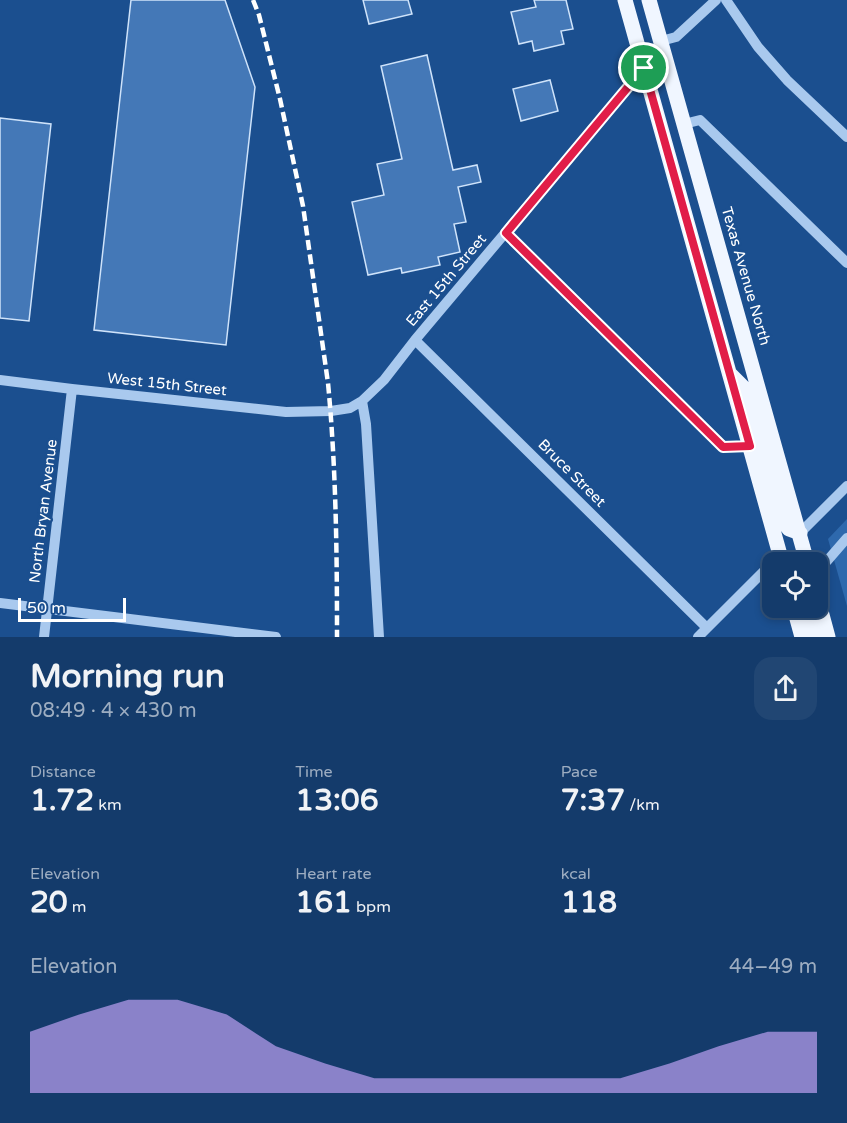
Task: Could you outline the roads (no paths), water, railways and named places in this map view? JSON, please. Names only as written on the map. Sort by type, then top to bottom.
[{"type":"main road","points":[[624,0],[781,552]]},
{"type":"main road","name":"Texas Avenue North","points":[[649,0],[805,552]]},
{"type":"main road","points":[[730,374],[746,390],[781,518],[789,529],[800,533]]},
{"type":"main road","points":[[797,618],[802,637]]},
{"type":"main road","points":[[810,618],[816,637]]},
{"type":"main road","points":[[823,618],[828,637]]},
{"type":"street","points":[[661,41],[676,37],[716,0]]},
{"type":"street","points":[[726,0],[758,47],[779,72],[847,137]]},
{"type":"street","name":"East 15th Street","points":[[331,411],[350,408],[362,401],[384,380],[644,68]]},
{"type":"street","points":[[684,124],[700,120],[847,263]]},
{"type":"street","points":[[506,233],[723,447],[750,446]]},
{"type":"street","name":"Bruce Street","points":[[415,340],[707,628]]},
{"type":"street","name":"West 15th Street","points":[[0,380],[285,412],[331,411]]},
{"type":"street","name":"North Bryan Avenue","points":[[44,637],[72,389]]},
{"type":"street","points":[[362,401],[366,423],[380,637]]},
{"type":"street","points":[[800,533],[847,486]]},
{"type":"street","points":[[828,560],[847,538]]},
{"type":"street","points":[[698,637],[762,579]]},
{"type":"street","points":[[0,603],[276,637]]},
{"type":"railway","points":[[253,0],[259,15],[280,99],[303,206],[328,383],[336,510],[337,637]]}]
